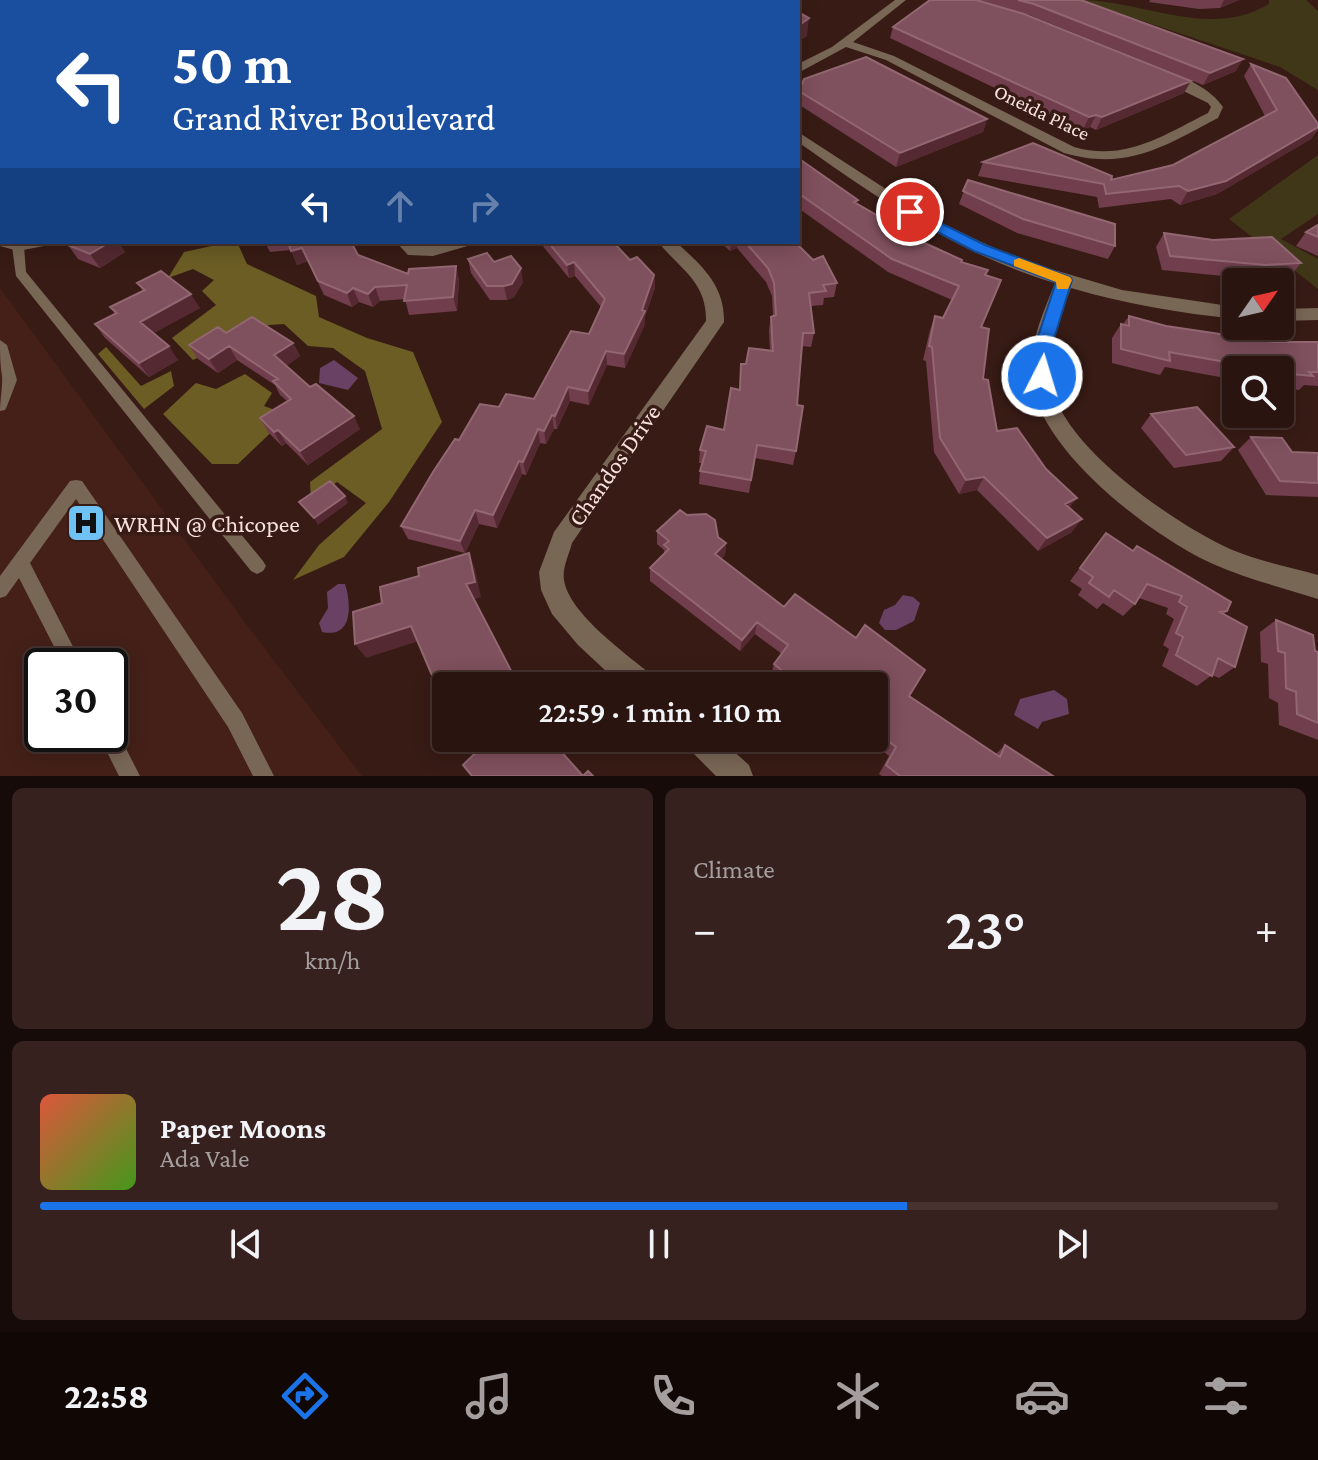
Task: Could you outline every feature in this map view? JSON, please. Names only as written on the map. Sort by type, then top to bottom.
[{"type":"street","points":[[800,68],[846,43],[901,0]]},
{"type":"street","name":"Oneida Place","points":[[846,43],[890,58],[1069,150],[1087,157],[1105,159],[1136,154],[1213,115],[1217,107],[1212,100],[1156,73]]},
{"type":"street","points":[[800,137],[943,231],[1065,280],[1138,299],[1222,311]]},
{"type":"street","points":[[406,244],[414,251],[433,251],[458,244]]},
{"type":"street","name":"Chandos Drive","points":[[628,672],[578,625],[559,602],[551,577],[562,539],[715,322],[715,296],[706,280],[668,244]]},
{"type":"street","points":[[1065,280],[1039,358],[1045,395],[1062,432],[1120,491],[1168,528],[1221,556],[1318,587]]},
{"type":"street","points":[[1294,315],[1318,314]]},
{"type":"street","points":[[713,752],[738,776]]},
{"type":"lane","points":[[7,244],[20,273],[257,566]]},
{"type":"lane","points":[[0,345],[10,380],[0,406]]},
{"type":"lane","points":[[0,590],[76,486],[235,720],[264,776]]},
{"type":"lane","points":[[20,562],[65,648]]},
{"type":"lane","points":[[117,752],[130,776]]},
{"type":"shaded area","points":[[1080,0],[1176,16],[1223,19],[1246,14],[1269,4],[1269,0],[1306,0],[1318,11],[1318,90],[1280,67]]},
{"type":"shaded area","points":[[1318,155],[1318,214],[1281,239],[1318,259],[1318,289],[1294,268],[1229,219]]},
{"type":"shaded area","points":[[221,244],[238,244],[247,264],[316,296],[319,317],[367,338],[413,352],[442,422],[389,502],[344,557],[293,580],[319,545],[366,503],[337,482],[311,500],[310,482],[382,429],[365,371],[333,348],[308,346],[284,324],[269,325],[193,360],[172,338],[216,305],[202,291],[214,280],[193,269],[168,278],[184,252]]},
{"type":"shaded area","name":"WRHN @ Chicopee","points":[[0,288],[249,628],[362,776],[0,776]]},
{"type":"shaded area","points":[[106,347],[141,386],[171,371],[174,386],[144,409],[98,354]]},
{"type":"shaded area","points":[[334,360],[358,378],[348,390],[319,383],[320,368]]},
{"type":"shaded area","points":[[245,374],[272,393],[264,406],[289,415],[238,464],[212,464],[163,414],[196,383],[216,389]]},
{"type":"shaded area","points":[[338,584],[345,584],[348,617],[340,630],[322,632],[319,623],[328,608],[327,592]]},
{"type":"shaded area","points":[[903,595],[913,597],[920,603],[914,621],[896,630],[885,630],[879,623],[884,610],[895,605]]},
{"type":"shaded area","points":[[1054,690],[1067,699],[1069,714],[1042,722],[1038,729],[1014,715],[1020,699]]},
{"type":"building","points":[[930,0],[976,0],[1024,14],[1191,81],[1102,117],[1089,117],[893,27]]},
{"type":"building","points":[[1018,0],[1081,0],[1243,59],[1210,73]]},
{"type":"building","points":[[800,13],[809,18],[800,25]]},
{"type":"building","points":[[866,57],[987,119],[900,153],[800,92],[804,79]]},
{"type":"building","points":[[1251,64],[1286,78],[1318,127],[1226,181],[1188,191],[1179,186],[1106,194],[1104,184],[983,162],[1033,143],[1112,176],[1111,180],[1173,165],[1277,110]]},
{"type":"building","points":[[800,159],[858,200],[854,202],[961,262],[988,270],[985,275],[1001,280],[981,327],[989,329],[983,379],[988,380],[997,431],[1017,428],[1046,469],[1077,498],[1065,504],[1082,519],[1047,538],[984,477],[966,480],[940,438],[932,347],[929,346],[935,316],[943,318],[959,286],[892,259],[800,194]]},
{"type":"building","points":[[968,180],[1115,224],[1115,246],[1023,219],[963,191]]},
{"type":"building","points":[[1318,225],[1318,237],[1306,232]]},
{"type":"building","points":[[1164,233],[1213,240],[1272,237],[1301,263],[1265,265],[1170,256]]},
{"type":"building","points":[[70,244],[107,244],[90,254]]},
{"type":"building","points":[[289,244],[352,244],[358,255],[408,274],[409,269],[456,266],[453,297],[404,301],[407,285],[375,287],[368,294],[353,288],[347,293],[318,281],[302,248],[291,251]]},
{"type":"building","points":[[550,244],[615,244],[630,260],[637,257],[654,275],[642,310],[645,311],[624,354],[606,351],[588,391],[568,387],[555,416],[552,415],[544,431],[538,429],[523,462],[519,461],[493,515],[475,510],[460,541],[401,526],[433,472],[455,439],[459,440],[480,404],[499,407],[506,394],[534,399],[571,331],[589,334],[605,299],[574,262],[567,265]]},
{"type":"building","points":[[747,244],[797,244],[813,260],[823,256],[837,283],[823,285],[826,291],[809,293],[814,333],[803,333],[797,405],[803,406],[796,451],[757,445],[751,480],[700,471],[706,451],[700,450],[707,426],[724,430],[731,388],[740,390],[741,364],[746,364],[749,348],[773,351],[771,317],[776,315],[774,283],[768,268]]},
{"type":"building","points":[[487,253],[494,262],[511,256],[521,268],[512,284],[487,286],[468,259]]},
{"type":"building","points":[[161,271],[191,294],[140,322],[169,346],[139,363],[95,324],[117,313],[110,307],[145,290],[137,283]]},
{"type":"building","points":[[1129,316],[1166,326],[1222,334],[1222,340],[1318,342],[1318,372],[1309,372],[1313,376],[1294,374],[1294,356],[1222,356],[1222,361],[1169,352],[1170,361],[1121,349],[1121,324],[1129,326]]},
{"type":"building","points":[[252,317],[293,343],[274,355],[310,387],[316,384],[354,416],[300,451],[260,418],[291,399],[273,381],[278,379],[229,346],[209,359],[189,345],[218,327],[226,333]]},
{"type":"building","points":[[1197,407],[1234,447],[1186,455],[1151,414]]},
{"type":"building","points":[[1251,437],[1282,438],[1292,452],[1318,453],[1318,483],[1280,481]]},
{"type":"building","points":[[330,481],[345,496],[314,518],[299,502]]},
{"type":"building","points":[[680,510],[687,515],[706,514],[715,520],[718,537],[726,543],[715,554],[784,607],[795,594],[856,638],[865,625],[925,670],[909,696],[1000,757],[1005,745],[1053,776],[900,776],[886,765],[896,747],[888,741],[888,672],[784,672],[774,664],[788,645],[757,622],[742,640],[650,568],[669,549],[664,545],[669,541],[657,531]]},
{"type":"building","points":[[1106,533],[1133,551],[1137,546],[1231,602],[1227,611],[1220,612],[1247,627],[1235,667],[1218,658],[1212,676],[1176,655],[1183,637],[1176,633],[1187,607],[1179,602],[1182,596],[1147,584],[1135,604],[1114,590],[1109,597],[1089,583],[1093,577],[1080,568]]},
{"type":"building","points":[[469,553],[475,582],[466,584],[512,672],[432,672],[432,675],[411,626],[355,644],[353,612],[382,603],[380,587],[419,576],[418,568]]},
{"type":"building","points":[[1276,620],[1313,635],[1315,651],[1318,652],[1318,723],[1297,714],[1296,692],[1286,688],[1285,653],[1278,651]]},
{"type":"building","points":[[476,752],[562,752],[583,776],[472,776],[463,765]]},
{"type":"slow traffic","points":[[1019,263],[1065,280],[1063,285]]},
{"type":"place","name":"WRHN @ Chicopee","points":[[86,523]]},
{"type":"route","points":[[910,212],[979,248],[1065,280],[1039,358],[1042,376]]}]
